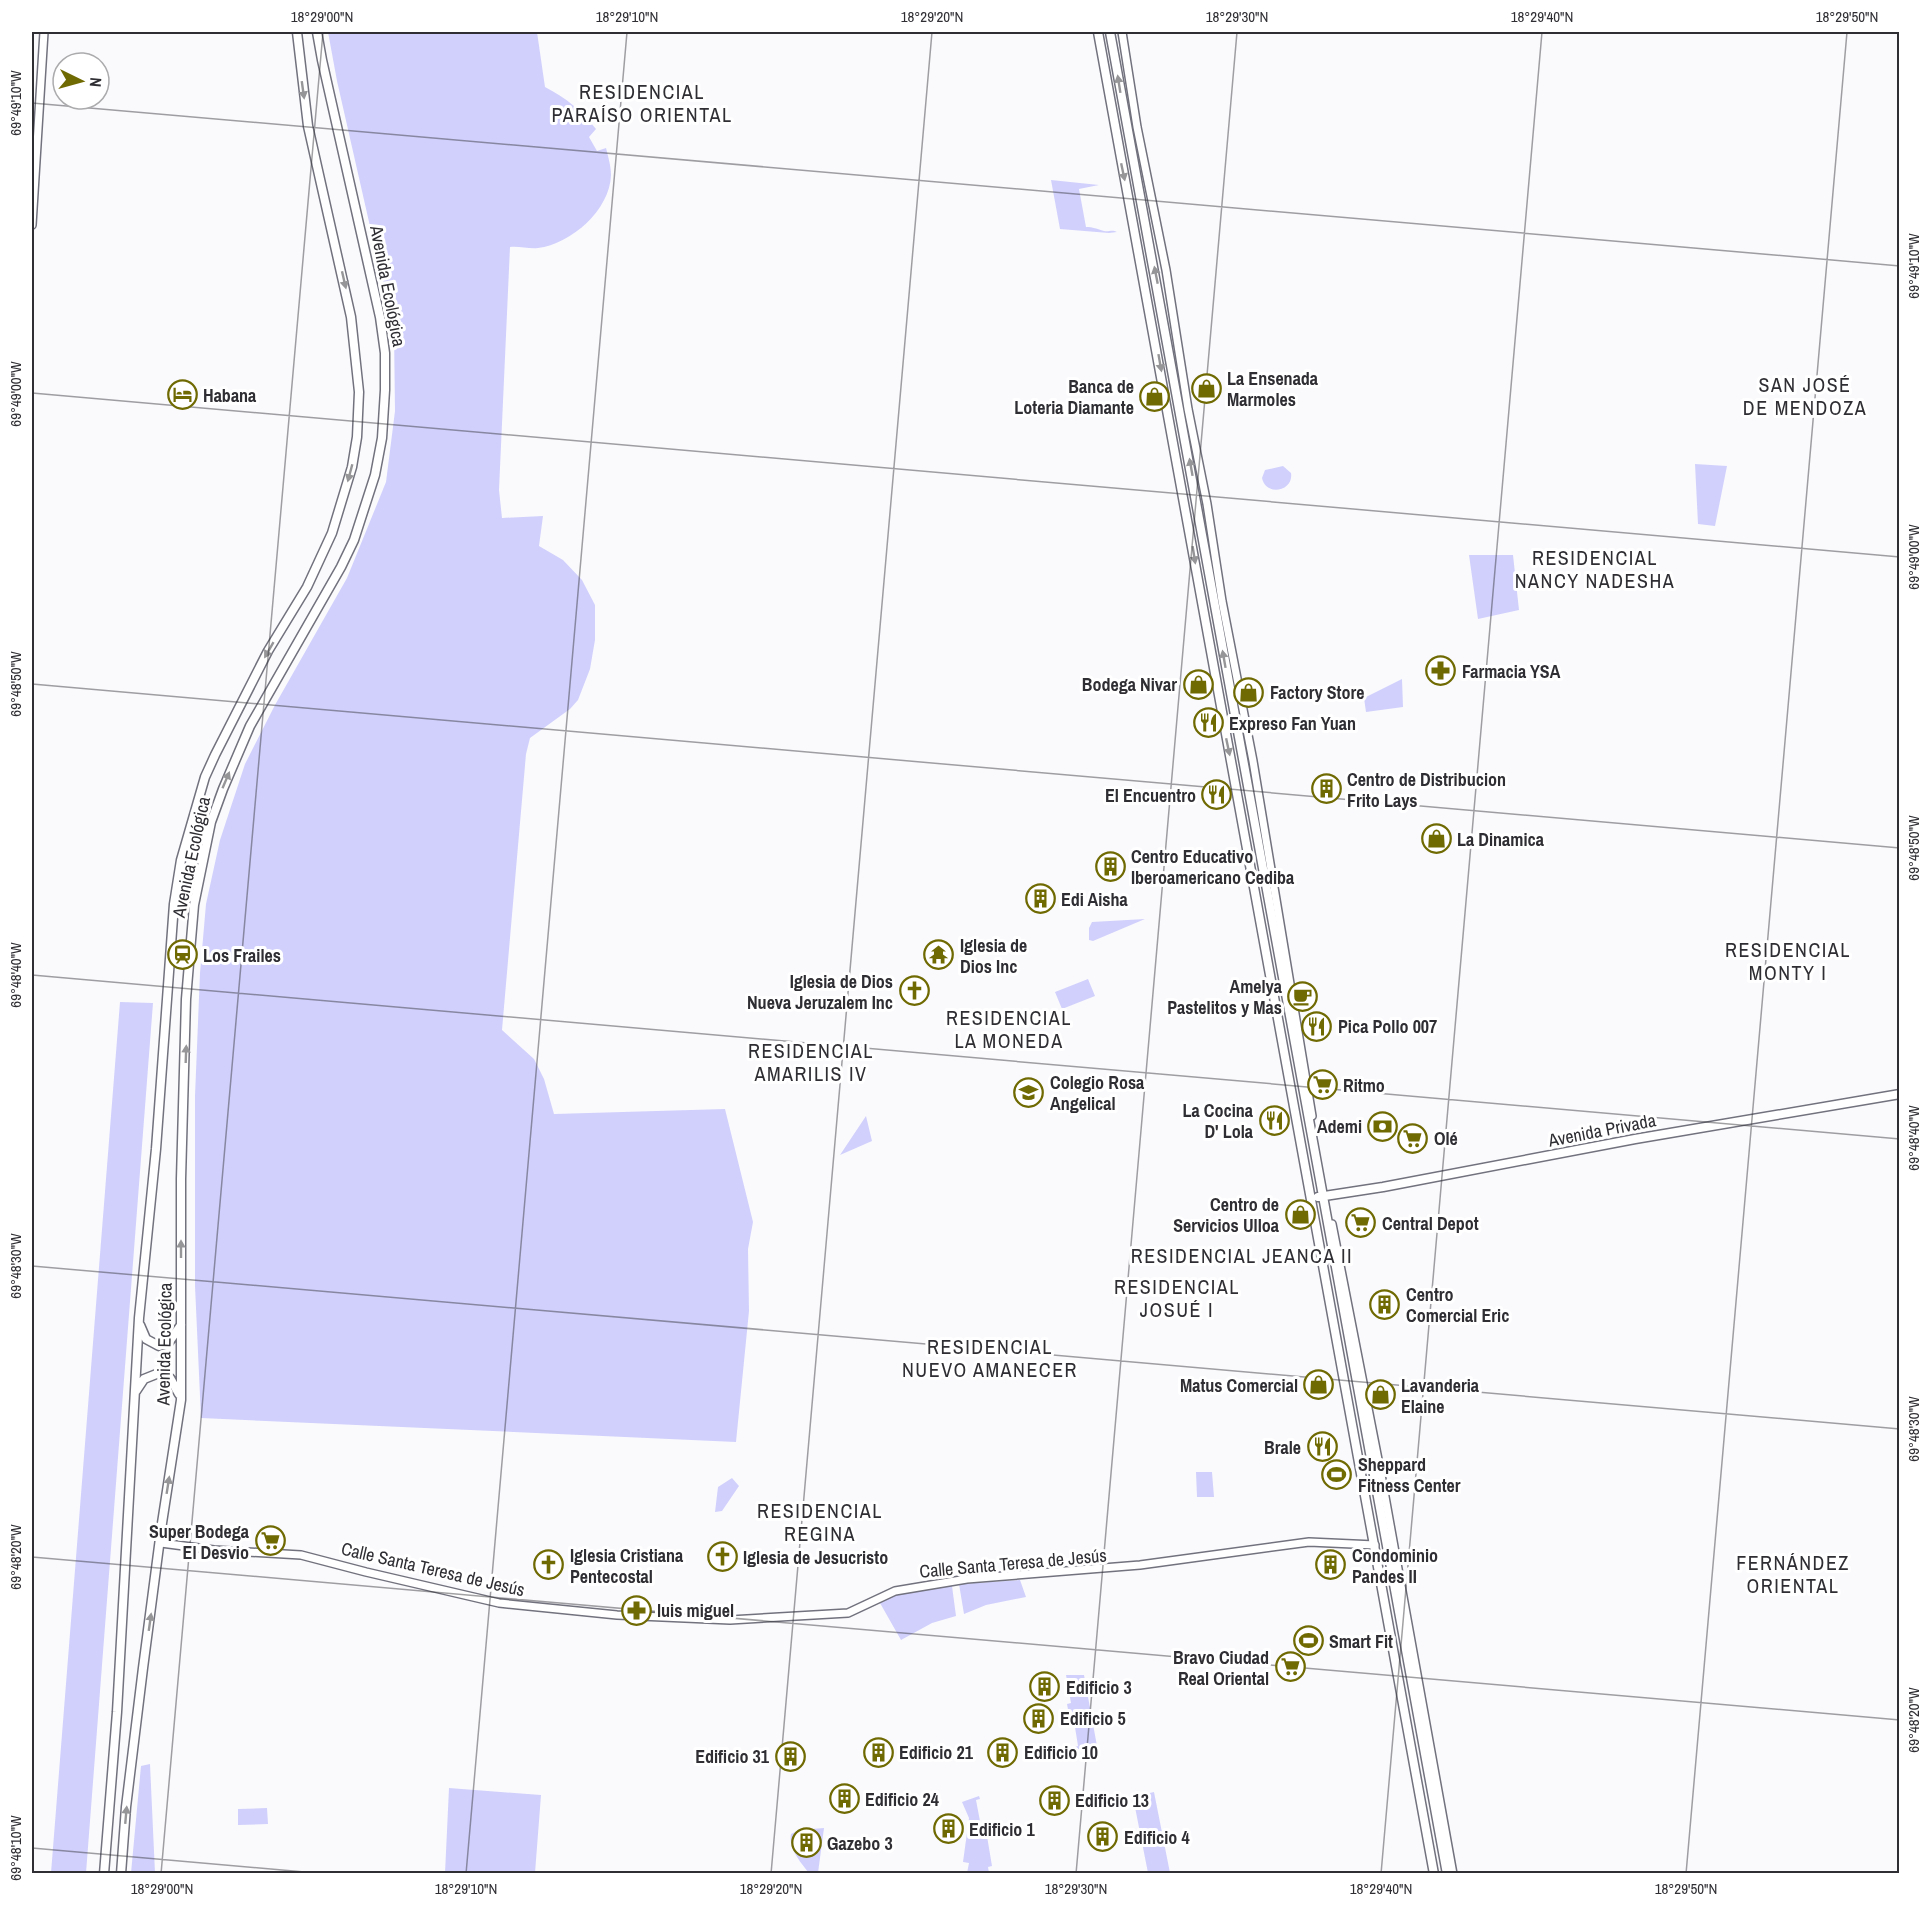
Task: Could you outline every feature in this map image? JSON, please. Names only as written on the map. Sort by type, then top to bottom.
[{"type":"main road","points":[[104,1874],[117,1712],[139,1318],[156,1149],[174,904],[181,860],[202,787],[215,756],[268,651],[307,587],[332,533],[352,467],[357,437],[359,392],[351,317],[308,126],[297,32]]},
{"type":"main road","name":"Avenida Ecológica","points":[[121,1874],[131,1763],[162,1523],[181,1400],[186,999],[194,904],[211,822],[223,789],[250,726],[326,594],[354,540],[375,475],[382,438],[385,362],[380,317],[317,32]]},
{"type":"main road","points":[[1098,32],[1434,1874]]},
{"type":"main road","points":[[1110,32],[1447,1874]]},
{"type":"main road","name":"Avenida Privada","points":[[1311,1198],[1899,1094]]},
{"type":"main road","points":[[139,1318],[146,1339],[159,1346],[173,1339],[182,1322]]},
{"type":"main road","points":[[133,1399],[144,1379],[159,1373],[166,1375],[175,1383],[181,1400]]},
{"type":"street","points":[[32,225],[44,32]]},
{"type":"street","points":[[1122,32],[1137,127],[1166,270],[1222,602],[1253,760],[1324,1196],[1382,1480],[1453,1874]]},
{"type":"street","name":"Calle Santa Teresa de Jesús","points":[[161,1543],[214,1550],[302,1554],[366,1572],[499,1603],[583,1612],[730,1620],[848,1613],[895,1591],[967,1579],[1140,1565],[1309,1542],[1375,1545]]},
{"type":"shaded area","points":[[328,32],[537,32],[545,87],[573,105],[596,129],[589,137],[597,151],[606,148],[611,172],[609,188],[604,201],[586,223],[563,240],[551,245],[535,248],[510,247],[499,490],[502,518],[543,516],[539,546],[563,560],[582,580],[595,605],[595,640],[590,669],[578,700],[570,709],[530,738],[526,754],[502,1030],[534,1059],[544,1079],[554,1114],[725,1109],[753,1222],[748,1249],[749,1311],[736,1442],[201,1418],[195,1286],[195,1096],[200,973],[206,904],[220,840],[245,764],[275,705],[347,578],[386,482],[395,411],[394,332]]},
{"type":"shaded area","points":[[1051,180],[1099,185],[1079,189],[1086,227],[1117,232],[1060,229]]},
{"type":"shaded area","points":[[1695,464],[1727,466],[1715,526],[1698,524]]},
{"type":"shaded area","points":[[1283,466],[1291,473],[1288,484],[1284,488],[1274,490],[1269,488],[1262,478],[1265,470]]},
{"type":"shaded area","points":[[1469,555],[1513,555],[1519,610],[1478,619]]},
{"type":"shaded area","points":[[1402,679],[1403,707],[1366,712],[1364,698]]},
{"type":"shaded area","points":[[1145,919],[1093,941],[1089,940],[1089,928],[1092,922]]},
{"type":"shaded area","points":[[1088,979],[1095,996],[1062,1009],[1055,992]]},
{"type":"shaded area","points":[[120,1002],[153,1003],[86,1873],[51,1873]]},
{"type":"shaded area","points":[[866,1116],[872,1141],[840,1155]]},
{"type":"shaded area","points":[[1196,1472],[1212,1472],[1214,1497],[1197,1497]]},
{"type":"shaded area","points":[[732,1478],[739,1486],[722,1511],[715,1512],[718,1487]]},
{"type":"shaded area","points":[[1020,1580],[1026,1597],[986,1605],[964,1614],[959,1584]]},
{"type":"shaded area","points":[[952,1586],[956,1616],[932,1623],[901,1640],[880,1603],[898,1594]]},
{"type":"shaded area","points":[[1066,1675],[1084,1675],[1097,1746],[1075,1750],[1078,1746],[1074,1721],[1070,1721],[1067,1704],[1071,1703]]},
{"type":"shaded area","points":[[150,1764],[155,1873],[131,1873],[141,1766]]},
{"type":"shaded area","points":[[449,1788],[541,1795],[535,1873],[445,1873]]},
{"type":"shaded area","points":[[1154,1792],[1170,1873],[1148,1873],[1133,1797]]},
{"type":"shaded area","points":[[979,1796],[980,1799],[976,1800],[983,1837],[987,1836],[992,1866],[988,1867],[989,1873],[967,1873],[969,1863],[963,1862],[969,1818],[962,1802]]},
{"type":"shaded area","points":[[267,1808],[268,1824],[238,1825],[238,1809]]},
{"type":"shaded area","points":[[824,1828],[818,1873],[809,1873],[793,1850],[791,1834],[799,1830]]},
{"type":"place","name":"La Ensenada Marmoles","points":[[1206,388]]},
{"type":"place","name":"Habana","points":[[182,395]]},
{"type":"place","name":"Banca de Loteria Diamante","points":[[1155,396]]},
{"type":"place","name":"Farmacia YSA","points":[[1441,671]]},
{"type":"place","name":"Bodega Nivar","points":[[1198,684]]},
{"type":"place","name":"Factory Store","points":[[1249,692]]},
{"type":"place","name":"Expreso Fan Yuan","points":[[1208,723]]},
{"type":"place","name":"Centro de Distribucion Frito Lays","points":[[1326,789]]},
{"type":"place","name":"El Encuentro","points":[[1217,795]]},
{"type":"place","name":"La Dinamica","points":[[1436,839]]},
{"type":"place","name":"Centro Educativo Iberoamericano Cediba","points":[[1110,866]]},
{"type":"place","name":"Edi Aisha","points":[[1040,899]]},
{"type":"place","name":"Los Frailes","points":[[182,955]]},
{"type":"place","name":"Iglesia de Dios Inc","points":[[939,955]]},
{"type":"place","name":"Iglesia de Dios Nueva Jeruzalem Inc","points":[[914,991]]},
{"type":"place","name":"Amelya Pastelitos y Mas","points":[[1303,996]]},
{"type":"place","name":"Pica Pollo 007","points":[[1317,1026]]},
{"type":"place","name":"Ritmo","points":[[1322,1085]]},
{"type":"place","name":"Colegio Rosa Angelical","points":[[1029,1092]]},
{"type":"place","name":"La Cocina D' Lola","points":[[1274,1120]]},
{"type":"place","name":"Ademi","points":[[1383,1126]]},
{"type":"place","name":"Olé","points":[[1413,1138]]},
{"type":"place","name":"Centro de Servicios Ulloa","points":[[1300,1214]]},
{"type":"place","name":"Central Depot","points":[[1361,1223]]},
{"type":"place","name":"Centro Comercial Eric","points":[[1385,1304]]},
{"type":"place","name":"Matus Comercial","points":[[1319,1385]]},
{"type":"place","name":"Lavanderia Elaine","points":[[1380,1395]]},
{"type":"place","name":"Brale","points":[[1322,1447]]},
{"type":"place","name":"Sheppard Fitness Center","points":[[1337,1474]]},
{"type":"place","name":"Super Bodega El Desvio","points":[[270,1541]]},
{"type":"place","name":"Iglesia de Jesucristo","points":[[722,1557]]},
{"type":"place","name":"Iglesia Cristiana Pentecostal","points":[[549,1565]]},
{"type":"place","name":"Condominio Pandes II","points":[[1331,1565]]},
{"type":"place","name":"luis miguel","points":[[636,1610]]},
{"type":"place","name":"Smart Fit","points":[[1308,1641]]},
{"type":"place","name":"Bravo Ciudad Real Oriental","points":[[1290,1667]]},
{"type":"place","name":"Edificio 3","points":[[1045,1687]]},
{"type":"place","name":"Edificio 5","points":[[1039,1718]]},
{"type":"place","name":"Edificio 21","points":[[878,1752]]},
{"type":"place","name":"Edificio 10","points":[[1003,1752]]},
{"type":"place","name":"Edificio 31","points":[[790,1756]]},
{"type":"place","name":"Edificio 24","points":[[844,1799]]},
{"type":"place","name":"Edificio 13","points":[[1054,1800]]},
{"type":"place","name":"Edificio 1","points":[[948,1829]]},
{"type":"place","name":"Edificio 4","points":[[1103,1837]]},
{"type":"place","name":"Gazebo 3","points":[[806,1843]]},
{"type":"district","name":"RESIDENCIAL PARAÍSO ORIENTAL","points":[[642,102]]},
{"type":"district","name":"SAN JOSÉ DE MENDOZA","points":[[1805,396]]},
{"type":"district","name":"RESIDENCIAL NANCY NADESHA","points":[[1595,568]]},
{"type":"district","name":"RESIDENCIAL MONTY I","points":[[1788,960]]},
{"type":"district","name":"RESIDENCIAL LA MONEDA","points":[[1009,1028]]},
{"type":"district","name":"RESIDENCIAL AMARILIS IV","points":[[811,1062]]},
{"type":"district","name":"RESIDENCIAL JEANCA II","points":[[1242,1255]]},
{"type":"district","name":"RESIDENCIAL JOSUÉ I","points":[[1177,1298]]},
{"type":"district","name":"RESIDENCIAL NUEVO AMANECER","points":[[990,1358]]},
{"type":"district","name":"RESIDENCIAL REGINA","points":[[820,1522]]},
{"type":"district","name":"FERNÁNDEZ ORIENTAL","points":[[1793,1574]]}]
